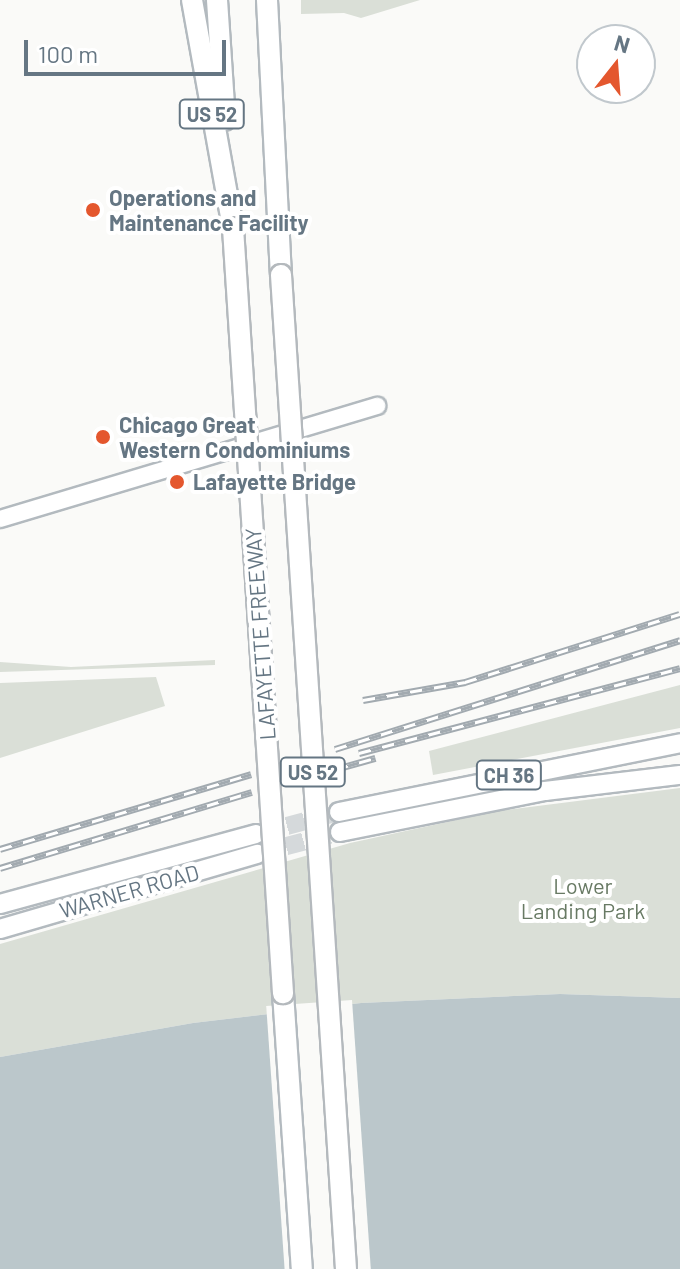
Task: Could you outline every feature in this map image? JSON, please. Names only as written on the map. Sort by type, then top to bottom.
[{"type":"highway","name":"US 52","points":[[192,0],[233,228]]},
{"type":"highway","name":"LAFAYETTE FREEWAY","points":[[217,0],[302,1269]]},
{"type":"highway","points":[[255,0],[257,45],[269,66]]},
{"type":"highway","name":"US 52","points":[[267,0],[269,66]]},
{"type":"highway","points":[[278,229],[279,0]]},
{"type":"highway","name":"LAFAYETTE FREEWAY","points":[[269,66],[346,1269]]},
{"type":"highway","name":"CH 36","points":[[339,812],[680,743]]},
{"type":"highway","name":"CH 36","points":[[340,832],[545,791],[680,775]]},
{"type":"highway","name":"WARNER ROAD","points":[[0,904],[256,834]]},
{"type":"highway","name":"WARNER ROAD","points":[[0,929],[257,854]]},
{"type":"main road","points":[[0,519],[377,406]]},
{"type":"green space","points":[[301,0],[420,0],[361,18],[344,13],[301,14]]},
{"type":"green space","points":[[215,660],[215,665],[0,672],[0,662],[71,667]]},
{"type":"green space","points":[[156,677],[165,706],[0,758],[0,683]]},
{"type":"green space","points":[[680,685],[680,728],[433,775],[429,751]]},
{"type":"green space","name":"Lower Landing Park","points":[[680,788],[680,998],[560,994],[361,1003],[193,1023],[0,1057],[0,944],[350,843],[498,811]]},
{"type":"shaded area","points":[[560,994],[680,998],[680,1269],[0,1269],[0,1057],[193,1023],[361,1003]]},
{"type":"pier","points":[[352,1000],[371,1269],[285,1269],[266,1006]]},
{"type":"tunnel","points":[[261,833],[339,812]]},
{"type":"tunnel","points":[[260,853],[340,832]]},
{"type":"railway","points":[[363,700],[465,682],[680,614]]},
{"type":"railway","points":[[335,749],[680,640]]},
{"type":"railway","points":[[359,753],[680,668]]},
{"type":"railway","points":[[336,769],[375,758]]},
{"type":"railway","points":[[0,849],[251,774]]},
{"type":"railway","points":[[0,868],[252,792]]},
{"type":"place","name":"Operations and Maintenance Facility","points":[[93,210]]},
{"type":"place","name":"Chicago Great Western Condominiums","points":[[103,437]]},
{"type":"place","name":"Lafayette Bridge","points":[[177,482]]}]
